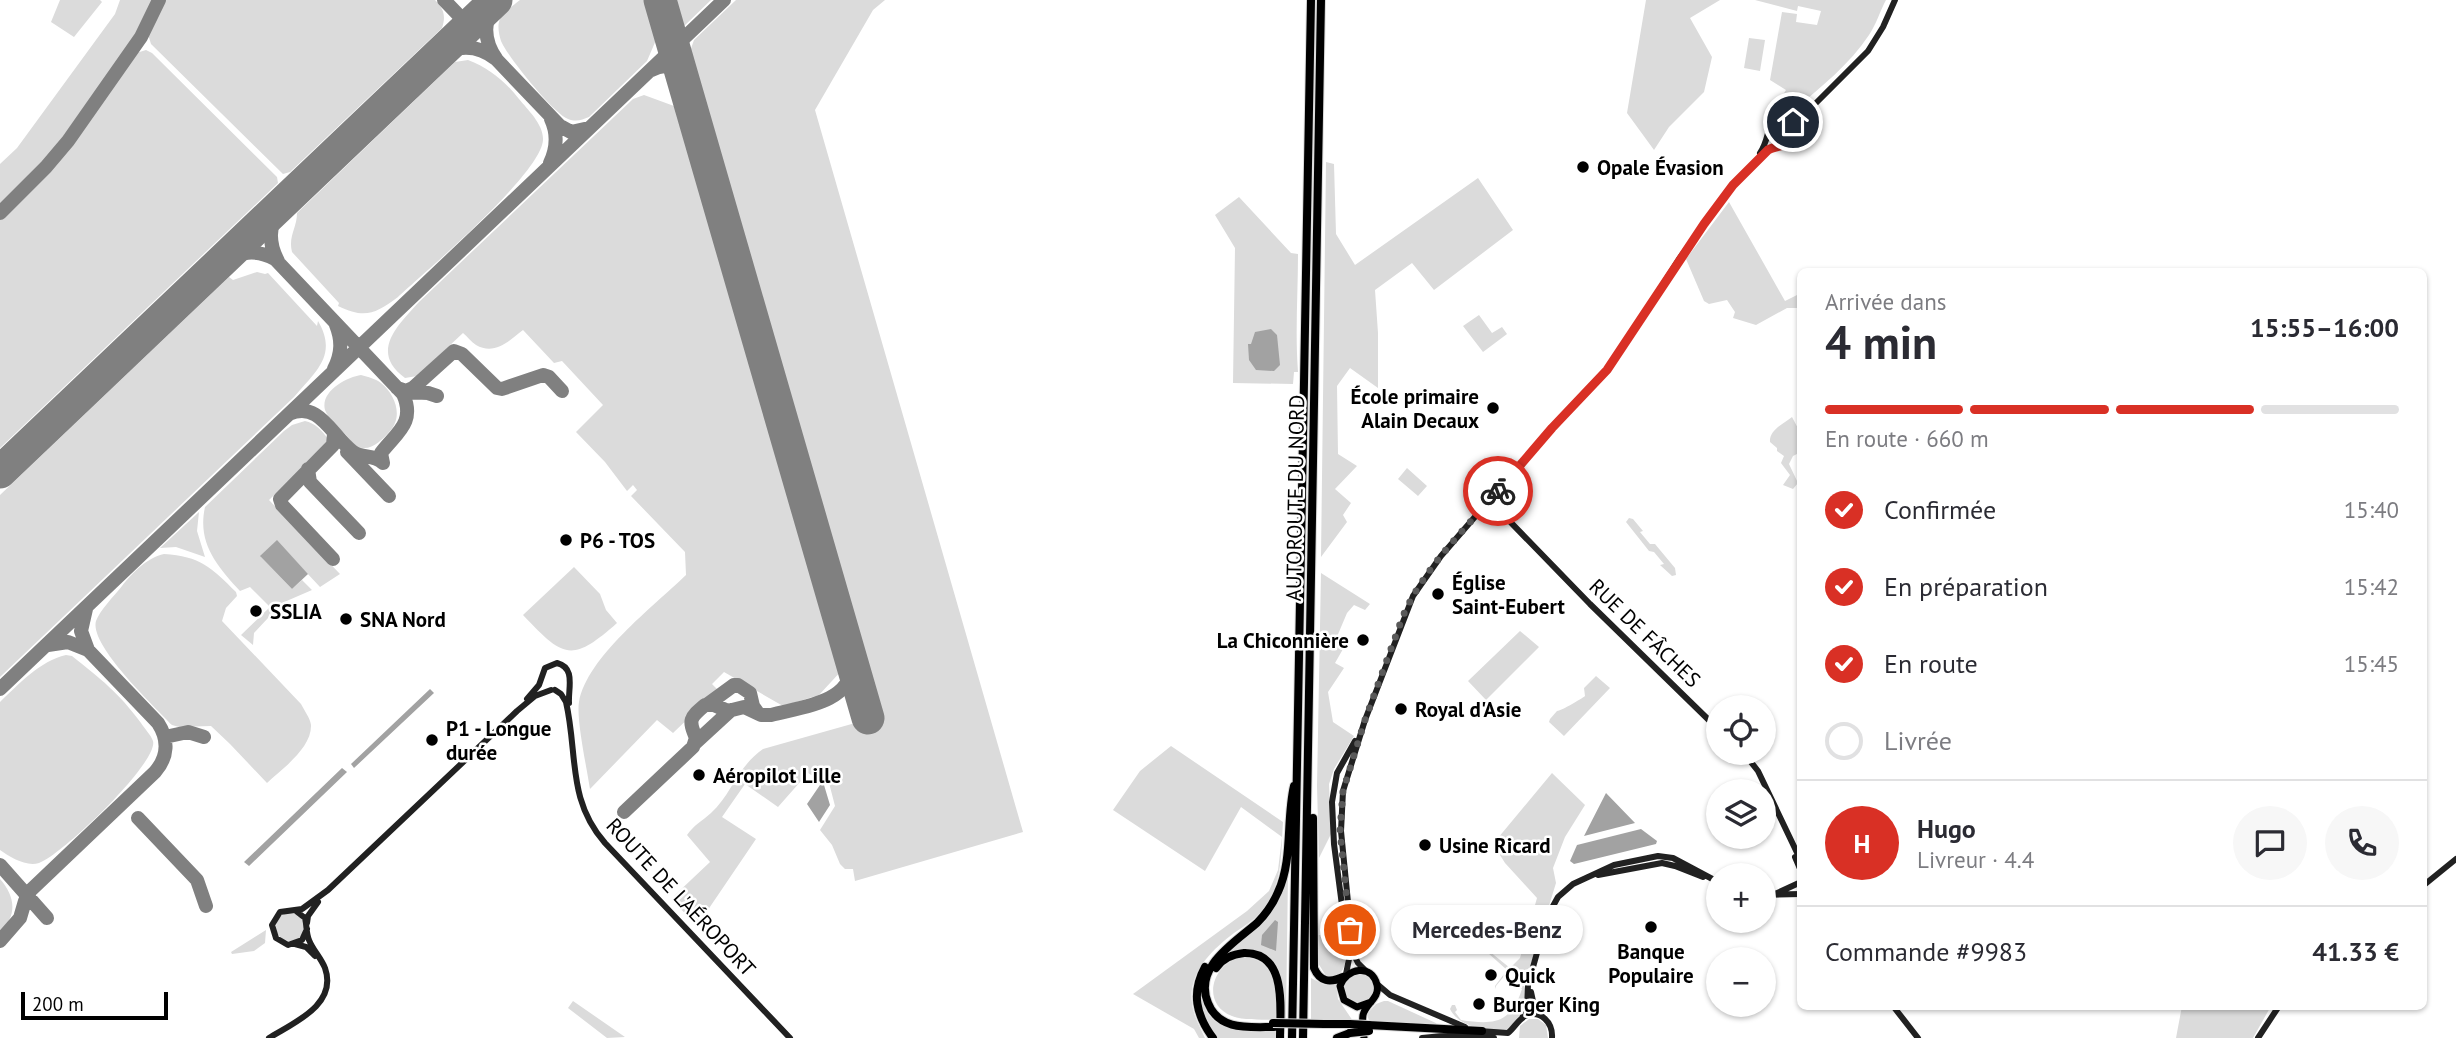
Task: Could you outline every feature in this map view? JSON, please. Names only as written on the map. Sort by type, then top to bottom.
[{"type":"highway","name":"AUTOROUTE DU NORD","points":[[1292,1038],[1311,0]]},
{"type":"highway","name":"AUTOROUTE DU NORD","points":[[1303,1038],[1321,0]]},
{"type":"highway","points":[[1297,770],[1281,887],[1267,911],[1216,959],[1209,970],[1205,986],[1208,1004],[1218,1018],[1235,1026],[1324,1026],[1366,1032],[1482,1031]]},
{"type":"highway","points":[[1309,803],[1313,807],[1314,968],[1325,980],[1333,981],[1345,976]]},
{"type":"highway","points":[[1213,1038],[1198,1012],[1197,985],[1209,962],[1236,940]]},
{"type":"highway","points":[[1273,1025],[1234,1021],[1218,1010],[1212,1000],[1209,985],[1219,963],[1234,955],[1248,953],[1261,957],[1270,965],[1277,975],[1280,988],[1280,1038]]},
{"type":"highway","points":[[1337,1038],[1350,1028]]},
{"type":"highway","points":[[1366,1032],[1380,1030],[1458,1034]]},
{"type":"main road","points":[[1356,970],[1366,971],[1377,984],[1376,994],[1363,1016],[1366,1032],[1341,993],[1340,986],[1345,976],[1356,970]]},
{"type":"main road","points":[[1350,1005],[1362,1007],[1371,1002]]},
{"type":"street","points":[[1366,971],[1353,953],[1340,819],[1345,782],[1365,720],[1413,596],[1431,569],[1552,428],[1607,370],[1683,253],[1766,145],[1772,122],[1792,117],[1802,110],[1852,63],[1874,35],[1893,1]]},
{"type":"street","points":[[1751,166],[1768,150],[1794,142],[1803,116],[1868,51],[1883,27],[1893,1]]},
{"type":"street","points":[[1785,118],[1792,121],[1797,129]]},
{"type":"street","points":[[1769,135],[1772,142],[1780,146]]},
{"type":"street","name":"RUE DE FÂCHES","points":[[1490,501],[1706,717]]},
{"type":"street","points":[[301,1017],[320,997],[324,975],[313,953],[303,946],[279,941],[273,934],[272,927],[278,914],[309,905],[328,890],[517,711],[536,696],[564,688],[569,682],[569,671],[559,663],[548,666],[538,686],[517,711]]},
{"type":"street","points":[[542,675],[544,684],[553,690]]},
{"type":"street","name":"ROUTE DE L'AÉROPORT","points":[[569,682],[570,724],[579,797],[592,828],[790,1038]]},
{"type":"street","name":"ROUTE DE L'AÉROPORT","points":[[553,690],[564,699],[570,724]]},
{"type":"street","points":[[1345,976],[1349,959],[1334,844],[1333,795],[1337,773],[1365,720]]},
{"type":"street","points":[[1754,765],[1797,861]]},
{"type":"street","points":[[1783,826],[1797,853]]},
{"type":"street","points":[[1377,984],[1390,995],[1455,1024],[1482,1031],[1505,1033],[1526,1013],[1528,985],[1550,908],[1563,892],[1583,878],[1614,865],[1662,856],[1673,858],[1706,876]]},
{"type":"street","points":[[2427,883],[2456,859]]},
{"type":"street","points":[[1776,892],[1797,884]]},
{"type":"street","points":[[293,944],[302,940],[310,912],[328,890]]},
{"type":"street","points":[[1776,895],[1797,894]]},
{"type":"street","points":[[269,1038],[318,1006],[327,985],[325,967],[310,943],[302,915],[293,910]]},
{"type":"street","points":[[1531,975],[1532,1000],[1551,1026],[1552,1038]]},
{"type":"street","points":[[1896,1010],[1918,1038]]},
{"type":"street","points":[[2258,1038],[2276,1010]]},
{"type":"street","points":[[1522,1018],[1533,1015],[1544,1018]]},
{"type":"street","points":[[1515,1038],[1516,1025]]},
{"type":"street","points":[[1422,1038],[1458,1034],[1494,1038]]},
{"type":"shaded area","points":[[60,0],[102,2],[74,37],[51,22]]},
{"type":"shaded area","points":[[120,0],[155,0],[141,28],[48,157],[0,206],[0,164],[17,148],[115,14]]},
{"type":"shaded area","points":[[162,0],[435,0],[442,10],[444,20],[442,28],[290,172],[283,174],[151,44],[147,31]]},
{"type":"shaded area","points":[[520,0],[649,0],[659,33],[647,61],[589,117],[571,120],[561,115],[542,96],[501,41],[498,27],[500,19]]},
{"type":"shaded area","points":[[673,0],[711,0],[681,29]]},
{"type":"shaded area","points":[[736,0],[885,0],[873,10],[815,110],[1023,832],[855,881],[853,869],[845,869],[840,864],[832,845],[820,830],[835,806],[828,779],[818,779],[808,773],[778,807],[745,784],[722,817],[756,839],[697,926],[677,905],[680,902],[674,896],[710,862],[687,835],[718,806],[747,764],[763,749],[880,716],[688,57],[694,40]]},
{"type":"shaded area","points":[[1646,0],[1720,0],[1690,18],[1712,57],[1704,92],[1669,127],[1654,150],[1627,113]]},
{"type":"shaded area","points":[[1755,0],[1886,0],[1871,31],[1853,56],[1795,109],[1779,101],[1786,90],[1770,80],[1782,12],[1797,14],[1796,22],[1817,25],[1821,11],[1798,6],[1797,11]]},
{"type":"shaded area","points":[[1749,38],[1765,40],[1760,71],[1744,68]]},
{"type":"shaded area","points":[[146,50],[277,177],[278,183],[0,448],[0,219],[46,172],[133,54]]},
{"type":"shaded area","points":[[468,60],[503,81],[535,118],[543,134],[537,155],[504,198],[398,297],[370,313],[338,306],[339,303],[292,252],[291,241],[297,213],[455,62]]},
{"type":"shaded area","points":[[644,95],[674,106],[682,112],[843,669],[819,695],[783,706],[724,672],[712,684],[718,690],[673,733],[657,720],[590,789],[578,710],[585,685],[608,650],[686,575],[685,552],[631,496],[637,490],[633,485],[627,491],[605,462],[576,432],[603,405],[562,361],[554,363],[523,330],[502,345],[490,349],[476,345],[463,333],[417,376],[405,378],[394,368],[388,349],[396,329],[419,302],[633,99]]},
{"type":"shaded area","points":[[1779,121],[1787,121],[1794,128],[1794,136],[1787,143],[1779,143],[1772,136],[1772,128]]},
{"type":"shaded area","points":[[1326,162],[1334,164],[1336,234],[1355,265],[1478,178],[1513,230],[1434,290],[1412,263],[1375,290],[1378,388],[1350,368],[1337,386],[1338,454],[1357,466],[1335,489],[1351,503],[1343,515],[1347,522],[1321,557]]},
{"type":"shaded area","points":[[1239,197],[1291,253],[1298,254],[1298,372],[1294,372],[1293,384],[1233,383],[1235,248],[1215,215]]},
{"type":"shaded area","points":[[1729,202],[1785,301],[1797,295],[1797,308],[1787,308],[1756,325],[1733,318],[1735,312],[1727,300],[1709,304],[1704,301],[1686,259]]},
{"type":"shaded area","points":[[257,272],[268,273],[317,326],[318,321],[326,344],[322,362],[317,370],[294,397],[0,677],[0,495],[229,277],[233,280]]},
{"type":"shaded area","points":[[1479,315],[1492,333],[1502,327],[1507,334],[1483,352],[1463,326]]},
{"type":"shaded area","points":[[1271,329],[1277,335],[1280,365],[1274,371],[1256,370],[1249,360],[1248,344],[1251,344],[1255,332]]},
{"type":"shaded area","points":[[361,375],[377,380],[386,388],[394,400],[397,413],[390,431],[378,443],[367,448],[360,448],[353,443],[325,410],[327,397],[336,386]]},
{"type":"shaded area","points":[[1792,417],[1797,426],[1797,454],[1789,464],[1797,481],[1793,489],[1783,485],[1790,475],[1781,463],[1784,456],[1770,442],[1774,431]]},
{"type":"shaded area","points":[[305,421],[321,430],[328,443],[269,500],[340,574],[320,587],[277,541],[261,557],[292,589],[302,580],[312,590],[282,603],[254,633],[253,645],[241,635],[270,607],[250,587],[240,591],[217,563],[206,543],[203,520],[205,507],[284,431]]},
{"type":"shaded area","points":[[1407,468],[1427,486],[1418,496],[1398,479]]},
{"type":"shaded area","points":[[199,512],[197,531],[205,557],[176,547],[160,548]]},
{"type":"shaded area","points":[[1629,518],[1633,519],[1650,544],[1655,544],[1675,568],[1676,575],[1672,576],[1660,565],[1664,564],[1654,552],[1649,551],[1626,522]]},
{"type":"shaded area","points":[[277,540],[308,574],[292,589],[260,556]]},
{"type":"shaded area","points":[[164,554],[187,557],[204,565],[236,592],[237,596],[226,608],[222,621],[301,704],[309,720],[311,725],[307,742],[288,765],[267,783],[211,726],[172,725],[112,660],[97,632],[98,617],[126,581],[146,562]]},
{"type":"shaded area","points":[[574,567],[600,594],[606,610],[617,623],[589,645],[578,650],[568,650],[548,640],[523,615]]},
{"type":"shaded area","points":[[1321,573],[1370,604],[1365,610],[1354,605],[1347,613],[1336,639],[1343,649],[1335,663],[1344,668],[1328,692],[1333,722],[1354,736],[1334,769],[1329,784],[1331,834],[1319,858],[1317,786]]},
{"type":"shaded area","points":[[1520,631],[1539,647],[1486,700],[1468,681]]},
{"type":"shaded area","points":[[66,655],[72,656],[101,679],[133,712],[153,741],[151,752],[141,768],[86,827],[50,857],[39,863],[29,864],[0,850],[0,702],[47,662]]},
{"type":"shaded area","points":[[1596,676],[1610,688],[1564,736],[1549,722],[1550,719],[1557,711],[1585,696],[1584,688]]},
{"type":"shaded area","points":[[430,689],[434,693],[354,768],[351,764]]},
{"type":"shaded area","points":[[1171,746],[1283,822],[1281,854],[1280,865],[1272,895],[1256,917],[1210,954],[1194,981],[1193,1007],[1205,1038],[1199,1038],[1194,1029],[1133,994],[1247,911],[1269,891],[1278,870],[1282,837],[1241,807],[1205,871],[1113,810],[1140,771]]},
{"type":"shaded area","points":[[342,768],[347,772],[249,866],[244,862]]},
{"type":"shaded area","points":[[1552,773],[1585,805],[1565,837],[1553,868],[1556,883],[1530,967],[1520,976],[1510,969],[1496,989],[1495,986],[1507,970],[1488,953],[1489,951],[1510,968],[1520,958],[1537,898],[1505,863],[1493,844]]},
{"type":"shaded area","points":[[820,785],[824,785],[830,805],[819,822],[807,804]]},
{"type":"shaded area","points":[[1606,793],[1635,823],[1584,836]]},
{"type":"shaded area","points":[[1641,829],[1657,841],[1656,844],[1574,864],[1570,861],[1577,845]]},
{"type":"shaded area","points":[[1288,874],[1286,1018],[1283,1018],[1283,995],[1261,954],[1218,961],[1251,931]]},
{"type":"shaded area","points":[[0,879],[9,892],[12,912],[0,932]]},
{"type":"shaded area","points":[[290,913],[300,917],[304,927],[300,937],[290,941],[280,937],[276,927],[280,917]]},
{"type":"shaded area","points":[[1275,920],[1278,922],[1276,951],[1261,945],[1262,935]]},
{"type":"shaded area","points":[[266,930],[265,943],[254,951],[232,954],[231,952]]},
{"type":"shaded area","points":[[1318,935],[1342,935],[1345,964],[1335,977],[1326,976],[1318,963]]},
{"type":"shaded area","points":[[1245,957],[1256,960],[1270,972],[1275,989],[1276,1020],[1237,1018],[1222,1010],[1216,1002],[1213,992],[1218,974],[1234,960]]},
{"type":"shaded area","points":[[1359,973],[1365,974],[1373,982],[1373,994],[1365,1002],[1359,1003],[1353,1002],[1345,994],[1344,988],[1345,982],[1353,974]]},
{"type":"shaded area","points":[[1311,978],[1325,985],[1336,984],[1338,999],[1353,1021],[1311,1020]]},
{"type":"shaded area","points":[[1524,986],[1526,992],[1525,1004],[1509,1029],[1476,1027],[1460,1021],[1450,1009],[1455,1005],[1455,1012],[1461,1020],[1499,1020],[1506,1016],[1518,1001],[1522,989],[1518,988]]},
{"type":"shaded area","points":[[1201,987],[1208,1014],[1216,1022],[1237,1029],[1277,1030],[1277,1038],[1216,1038],[1200,1009]]},
{"type":"shaded area","points":[[573,1001],[625,1037],[607,1038],[568,1008]]},
{"type":"shaded area","points":[[1384,1001],[1438,1024],[1369,1021],[1367,1014],[1376,1004]]},
{"type":"shaded area","points":[[2181,1010],[2269,1010],[2253,1038],[2176,1038]]},
{"type":"shaded area","points":[[1529,1019],[1538,1019],[1546,1025],[1548,1038],[1519,1038],[1520,1026]]},
{"type":"taxiway","points":[[0,213],[68,141],[141,37],[159,0]]},
{"type":"taxiway","points":[[444,0],[469,26]]},
{"type":"taxiway","points":[[496,0],[486,30],[489,45],[497,60],[560,126],[571,132],[589,128]]},
{"type":"taxiway","points":[[0,689],[724,0]]},
{"type":"taxiway","points":[[435,58],[450,50],[473,48],[496,59]]},
{"type":"taxiway","points":[[652,70],[663,66],[672,68],[684,84]]},
{"type":"taxiway","points":[[550,163],[556,141],[551,119]]},
{"type":"taxiway","points":[[278,261],[272,246],[271,232],[274,218],[282,204]]},
{"type":"taxiway","points":[[216,267],[244,253],[259,253],[275,259],[403,394],[406,420],[381,453],[383,463]]},
{"type":"taxiway","points":[[334,369],[340,347],[336,325]]},
{"type":"taxiway","points":[[397,388],[406,391],[413,388],[454,351],[462,354],[497,388],[502,389],[543,375],[549,377],[562,391]]},
{"type":"taxiway","points":[[404,392],[437,396]]},
{"type":"taxiway","points":[[289,414],[300,411],[317,416],[352,451],[376,458],[383,463]]},
{"type":"taxiway","points":[[333,559],[282,505],[280,499],[333,445],[334,434]]},
{"type":"taxiway","points":[[347,452],[389,496]]},
{"type":"taxiway","points":[[308,469],[310,482],[359,533]]},
{"type":"taxiway","points":[[86,609],[81,631],[88,650]]},
{"type":"taxiway","points":[[0,941],[20,918],[31,890],[155,772],[166,748],[158,723],[88,650],[68,642],[48,645]]},
{"type":"taxiway","points":[[624,812],[693,747],[696,738],[692,719],[705,705],[714,705],[728,711],[744,707],[761,715],[809,706],[843,689],[850,679],[853,666]]},
{"type":"taxiway","points":[[708,704],[734,685],[738,685],[750,693],[758,713]]},
{"type":"taxiway","points":[[694,744],[731,710]]},
{"type":"taxiway","points":[[165,737],[188,732],[204,737]]},
{"type":"taxiway","points":[[138,818],[197,880],[206,906]]},
{"type":"taxiway","points":[[0,865],[47,918]]},
{"type":"runway","points":[[0,472],[496,0]]},
{"type":"runway","points":[[660,0],[868,718]]},
{"type":"way so far","points":[[1350,930],[1340,819],[1343,791],[1351,761],[1403,616],[1420,583],[1498,491]]},
{"type":"place","name":"Opale Évasion","points":[[1583,167]]},
{"type":"place","name":"École primaire Alain Decaux","points":[[1493,408]]},
{"type":"place","name":"P6 - TOS","points":[[566,540]]},
{"type":"place","name":"Église Saint-Eubert","points":[[1438,594]]},
{"type":"place","name":"SSLIA","points":[[256,611]]},
{"type":"place","name":"SNA Nord","points":[[346,619]]},
{"type":"place","name":"La Chiconnière","points":[[1363,640]]},
{"type":"place","name":"Royal d'Asie","points":[[1401,709]]},
{"type":"place","name":"P1 - Longue durée","points":[[432,740]]},
{"type":"place","name":"Aéropilot Lille","points":[[699,775]]},
{"type":"place","name":"Usine Ricard","points":[[1425,845]]},
{"type":"place","name":"Banque Populaire","points":[[1651,927]]},
{"type":"place","name":"Mercedes-Benz","points":[[1350,930]]},
{"type":"place","name":"Quick","points":[[1491,975]]},
{"type":"place","name":"Burger King","points":[[1479,1004]]},
{"type":"route","points":[[1498,491],[1607,370],[1683,253],[1733,185],[1768,150],[1794,142],[1797,131],[1793,122]]}]
